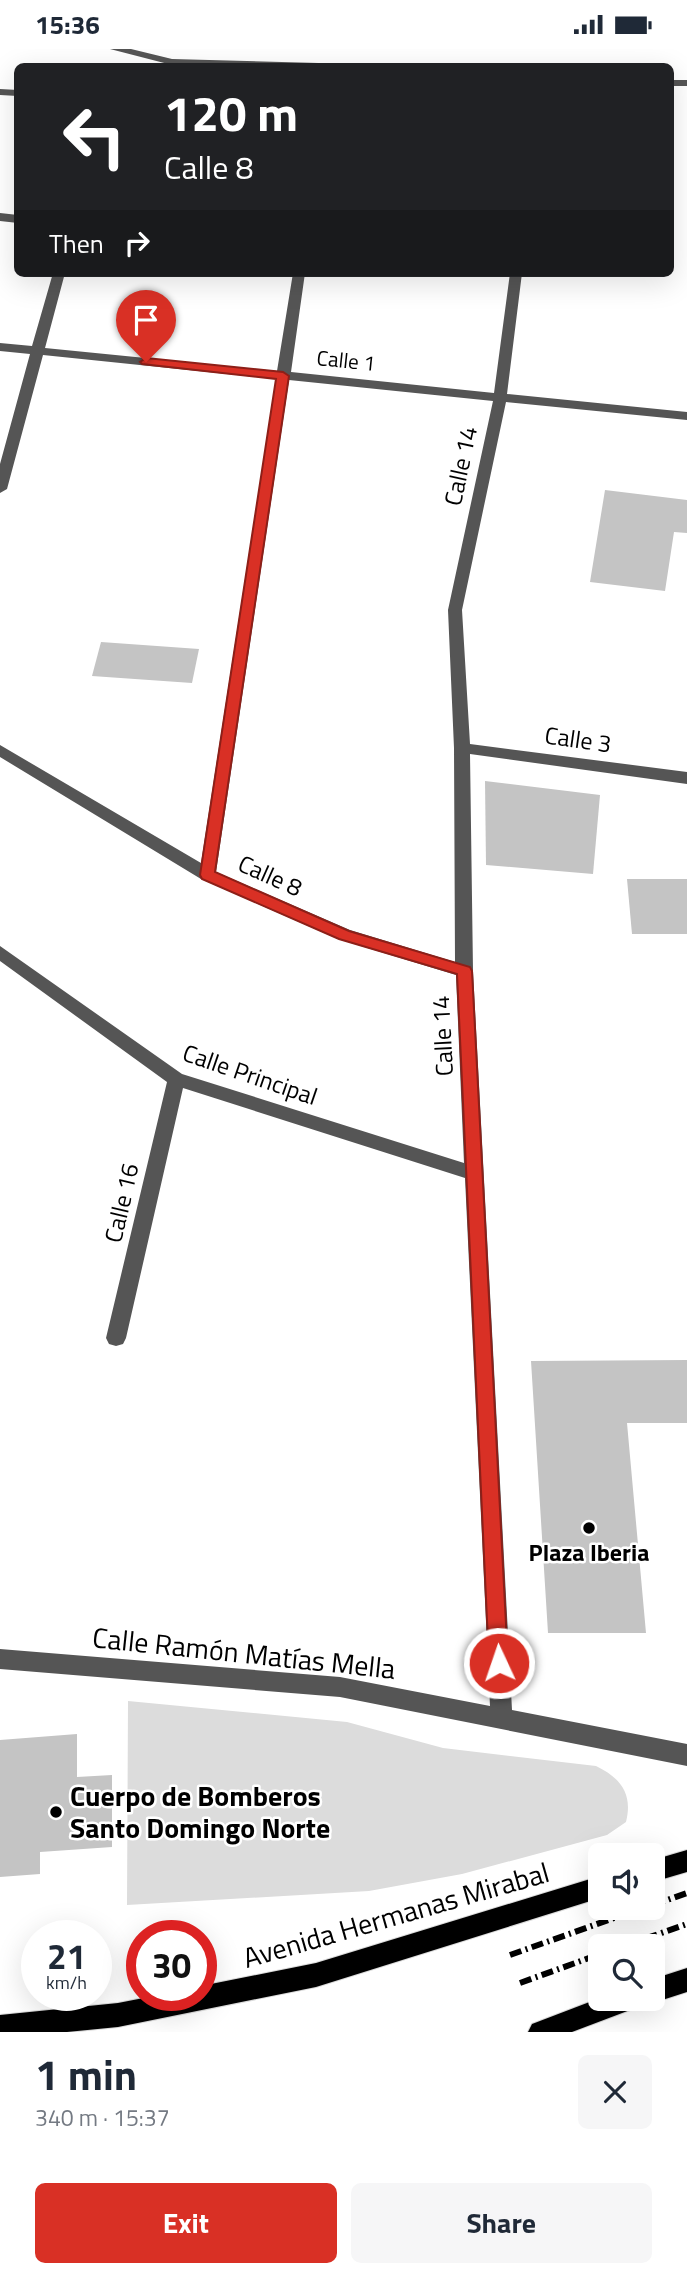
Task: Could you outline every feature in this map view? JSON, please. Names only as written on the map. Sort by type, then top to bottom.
[{"type":"main road","points":[[665,1867],[687,1861]]},
{"type":"main road","name":"Avenida Hermanas Mirabal","points":[[0,2027],[118,2024],[316,1975],[588,1891]]},
{"type":"main road","points":[[665,1987],[687,1980]]},
{"type":"main road","points":[[540,2032],[598,2011]]},
{"type":"street","points":[[116,49],[172,62],[214,63]]},
{"type":"street","points":[[127,63],[131,53]]},
{"type":"street","points":[[0,489],[58,277]]},
{"type":"street","points":[[207,875],[298,277]]},
{"type":"street","name":"Calle 14","points":[[501,1717],[464,971],[462,748],[455,610],[500,397],[515,277]]},
{"type":"street","name":"Calle 1","points":[[0,347],[687,416]]},
{"type":"street","name":"Calle 3","points":[[462,748],[686,773]]},
{"type":"street","name":"Calle 8","points":[[0,750],[207,875],[344,935],[464,971]]},
{"type":"street","name":"Calle Principal","points":[[0,952],[176,1079],[474,1173]]},
{"type":"street","name":"Calle 16","points":[[116,1338],[176,1079]]},
{"type":"street","name":"Calle Ramón Matías Mella","points":[[0,1659],[340,1687],[687,1755]]},
{"type":"shaded area","points":[[128,1701],[347,1722],[443,1748],[596,1766],[612,1776],[623,1788],[628,1803],[626,1822],[607,1835],[462,1874],[369,1891],[127,1905]]},
{"type":"building","points":[[605,490],[687,500],[687,533],[674,532],[665,591],[590,582]]},
{"type":"building","points":[[101,642],[199,649],[192,683],[92,676]]},
{"type":"building","points":[[485,781],[600,795],[593,874],[486,865]]},
{"type":"building","points":[[627,879],[687,879],[687,934],[632,934]]},
{"type":"building","name":"Plaza Iberia","points":[[687,1360],[687,1423],[627,1423],[646,1633],[548,1633],[531,1361]]},
{"type":"building","name":"Cuerpo de Bomberos Santo Domingo Norte","points":[[77,1734],[77,1777],[112,1775],[112,1847],[40,1852],[40,1874],[0,1877],[0,1740]]},
{"type":"railway","points":[[665,1901],[687,1893]]},
{"type":"railway","points":[[510,1955],[608,1920]]},
{"type":"railway","points":[[658,1934],[687,1924]]},
{"type":"railway","points":[[520,1983],[588,1958]]},
{"type":"place","name":"Plaza Iberia","points":[[589,1528]]},
{"type":"place","name":"Cuerpo de Bomberos Santo Domingo Norte","points":[[56,1812]]},
{"type":"route","points":[[146,362],[283,376],[207,875],[344,935],[464,971],[499,1663]]}]
